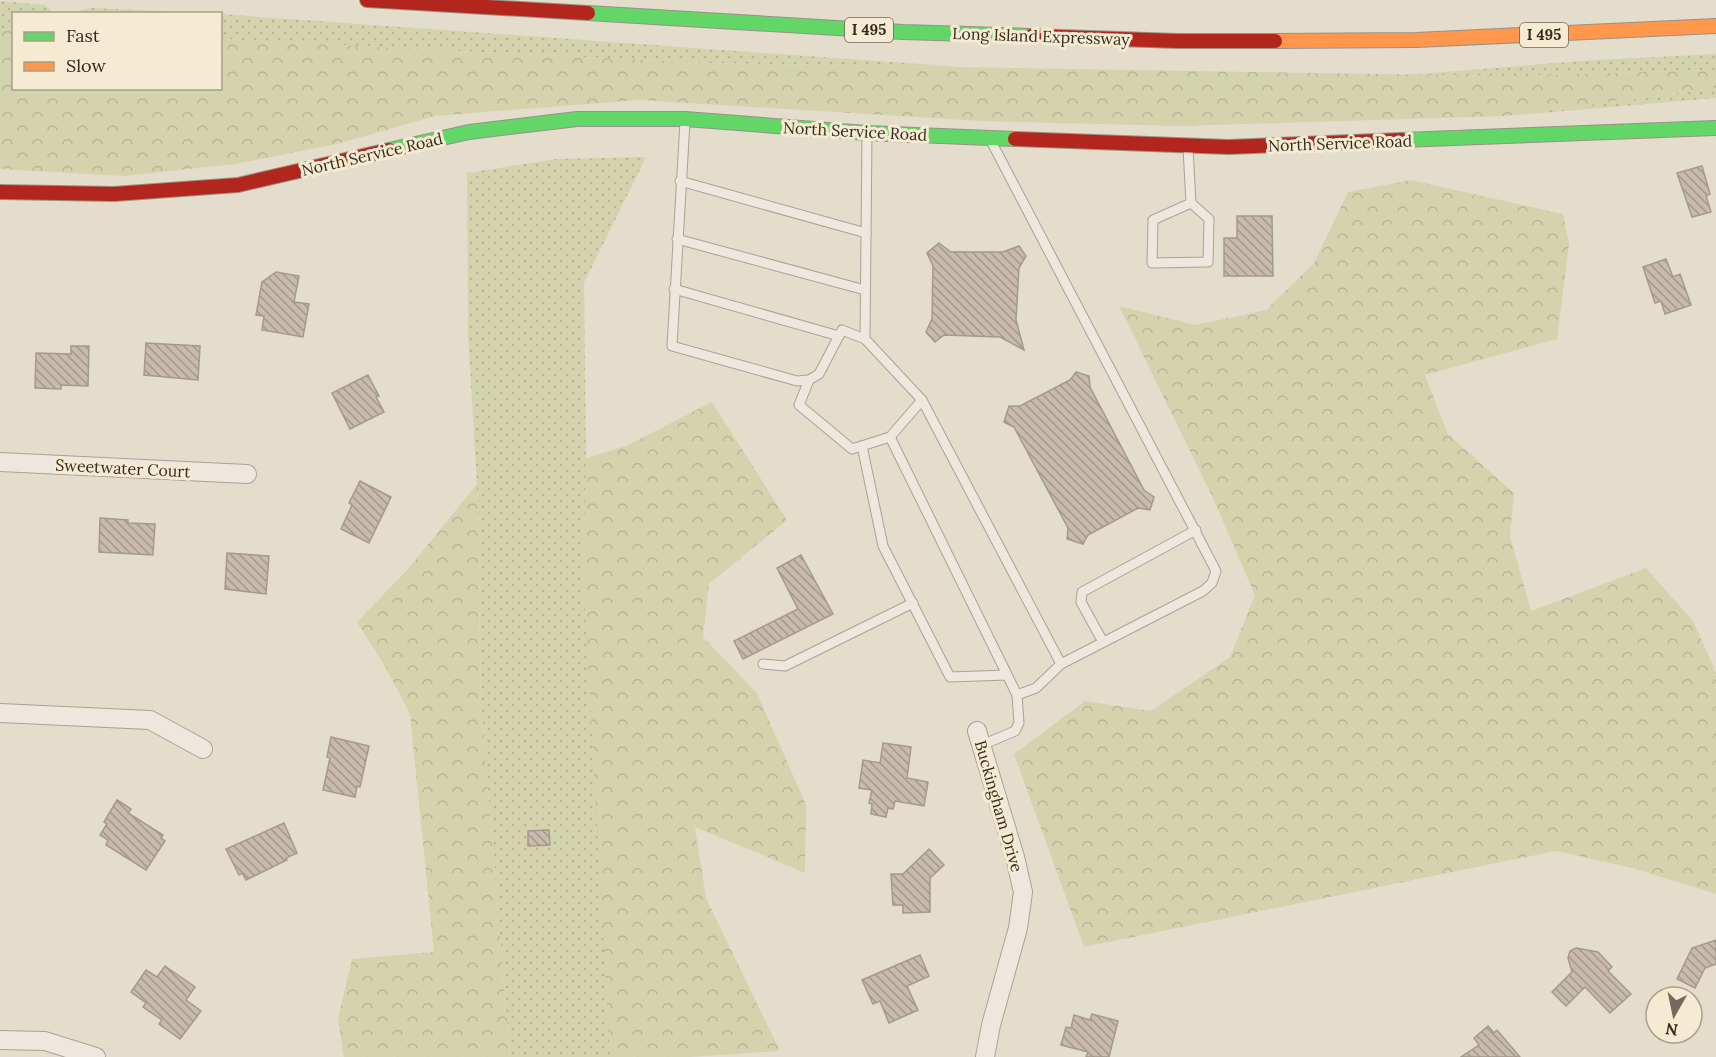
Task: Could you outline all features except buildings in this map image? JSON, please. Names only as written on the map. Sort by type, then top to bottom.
[{"type":"main road","name":"Long Island Expressway","points":[[367,0],[903,32],[1178,41],[1416,40],[1716,26]]},
{"type":"main road","name":"North Service Road","points":[[0,192],[114,194],[238,185],[469,132],[578,119],[685,119],[867,133],[1229,147],[1716,128]]},
{"type":"street","name":"Sweetwater Court","points":[[0,462],[247,474]]},
{"type":"street","points":[[0,713],[150,720],[203,749]]},
{"type":"street","name":"Buckingham Drive","points":[[979,738],[1015,857],[1023,892],[1018,928],[990,1025],[986,1057]]},
{"type":"street","points":[[0,1040],[45,1041],[96,1057]]},
{"type":"lane","points":[[685,119],[672,346],[797,381],[809,380],[819,374],[842,330],[865,339],[922,400],[1061,664]]},
{"type":"lane","points":[[865,339],[867,133]]},
{"type":"lane","points":[[989,138],[1216,571],[1212,583],[1203,591],[1061,664],[1036,688],[1017,695]]},
{"type":"lane","points":[[1188,146],[1191,203],[1209,219],[1208,262],[1152,263],[1153,220],[1191,203]]},
{"type":"lane","points":[[680,181],[866,234]]},
{"type":"lane","points":[[677,239],[865,290]]},
{"type":"lane","points":[[674,289],[839,336]]},
{"type":"lane","points":[[809,380],[799,405],[852,449],[890,437],[922,400]]},
{"type":"lane","points":[[890,437],[1017,695],[1019,723],[1015,731],[979,738]]},
{"type":"lane","points":[[862,446],[883,546],[950,677],[1007,675]]},
{"type":"lane","points":[[1103,642],[1081,602],[1082,592],[1196,530]]},
{"type":"lane","points":[[763,664],[785,666],[913,603]]},
{"type":"green space","points":[[0,1],[45,5],[53,12],[12,12],[12,28],[0,28]]},
{"type":"green space","points":[[90,8],[184,12],[76,12]]},
{"type":"green space","points":[[222,14],[961,67],[703,63],[222,39]]},
{"type":"green space","points":[[0,28],[12,28],[12,90],[222,90],[222,39],[703,63],[1510,76],[1716,70],[1716,88],[1505,116],[1181,126],[980,121],[639,100],[435,116],[337,144],[235,164],[125,176],[0,169]]},
{"type":"green space","points":[[1716,54],[1716,70],[1510,76],[1406,75],[1594,60]]},
{"type":"green space","points":[[1716,88],[1716,98],[1505,116]]},
{"type":"green space","points":[[646,157],[584,283],[586,458],[610,1057],[510,1057],[481,705],[477,484],[468,335],[467,173],[556,159]]},
{"type":"green space","points":[[1411,180],[1563,214],[1569,244],[1557,339],[1425,375],[1448,434],[1514,493],[1510,536],[1531,611],[1646,568],[1693,621],[1716,672],[1716,894],[1632,868],[1556,851],[1084,947],[1014,754],[1085,701],[1151,711],[1230,657],[1255,595],[1212,496],[1119,306],[1195,325],[1266,310],[1314,263],[1348,192]]},
{"type":"green space","points":[[712,402],[787,520],[709,584],[703,637],[757,693],[806,805],[805,873],[695,827],[706,898],[780,1051],[691,1057],[610,1057],[583,576],[586,458],[626,446]]},
{"type":"green space","points":[[477,484],[481,705],[510,1057],[344,1057],[338,1019],[352,959],[434,952],[410,714],[386,668],[357,622],[408,569]]},
{"type":"traffic: fast","points":[[588,13],[903,32],[1031,36]]},
{"type":"traffic: fast","points":[[389,150],[469,132],[577,119],[685,119],[867,133],[1015,139]]},
{"type":"traffic: fast","points":[[1402,140],[1716,128]]},
{"type":"traffic: slow","points":[[1275,41],[1416,40],[1716,26]]},
{"type":"traffic: jam","points":[[367,0],[588,13]]},
{"type":"traffic: jam","points":[[1031,36],[1178,41],[1275,41]]},
{"type":"traffic: jam","points":[[1015,139],[1229,147],[1402,140]]},
{"type":"traffic: jam","points":[[0,192],[114,194],[238,185],[389,150]]}]
